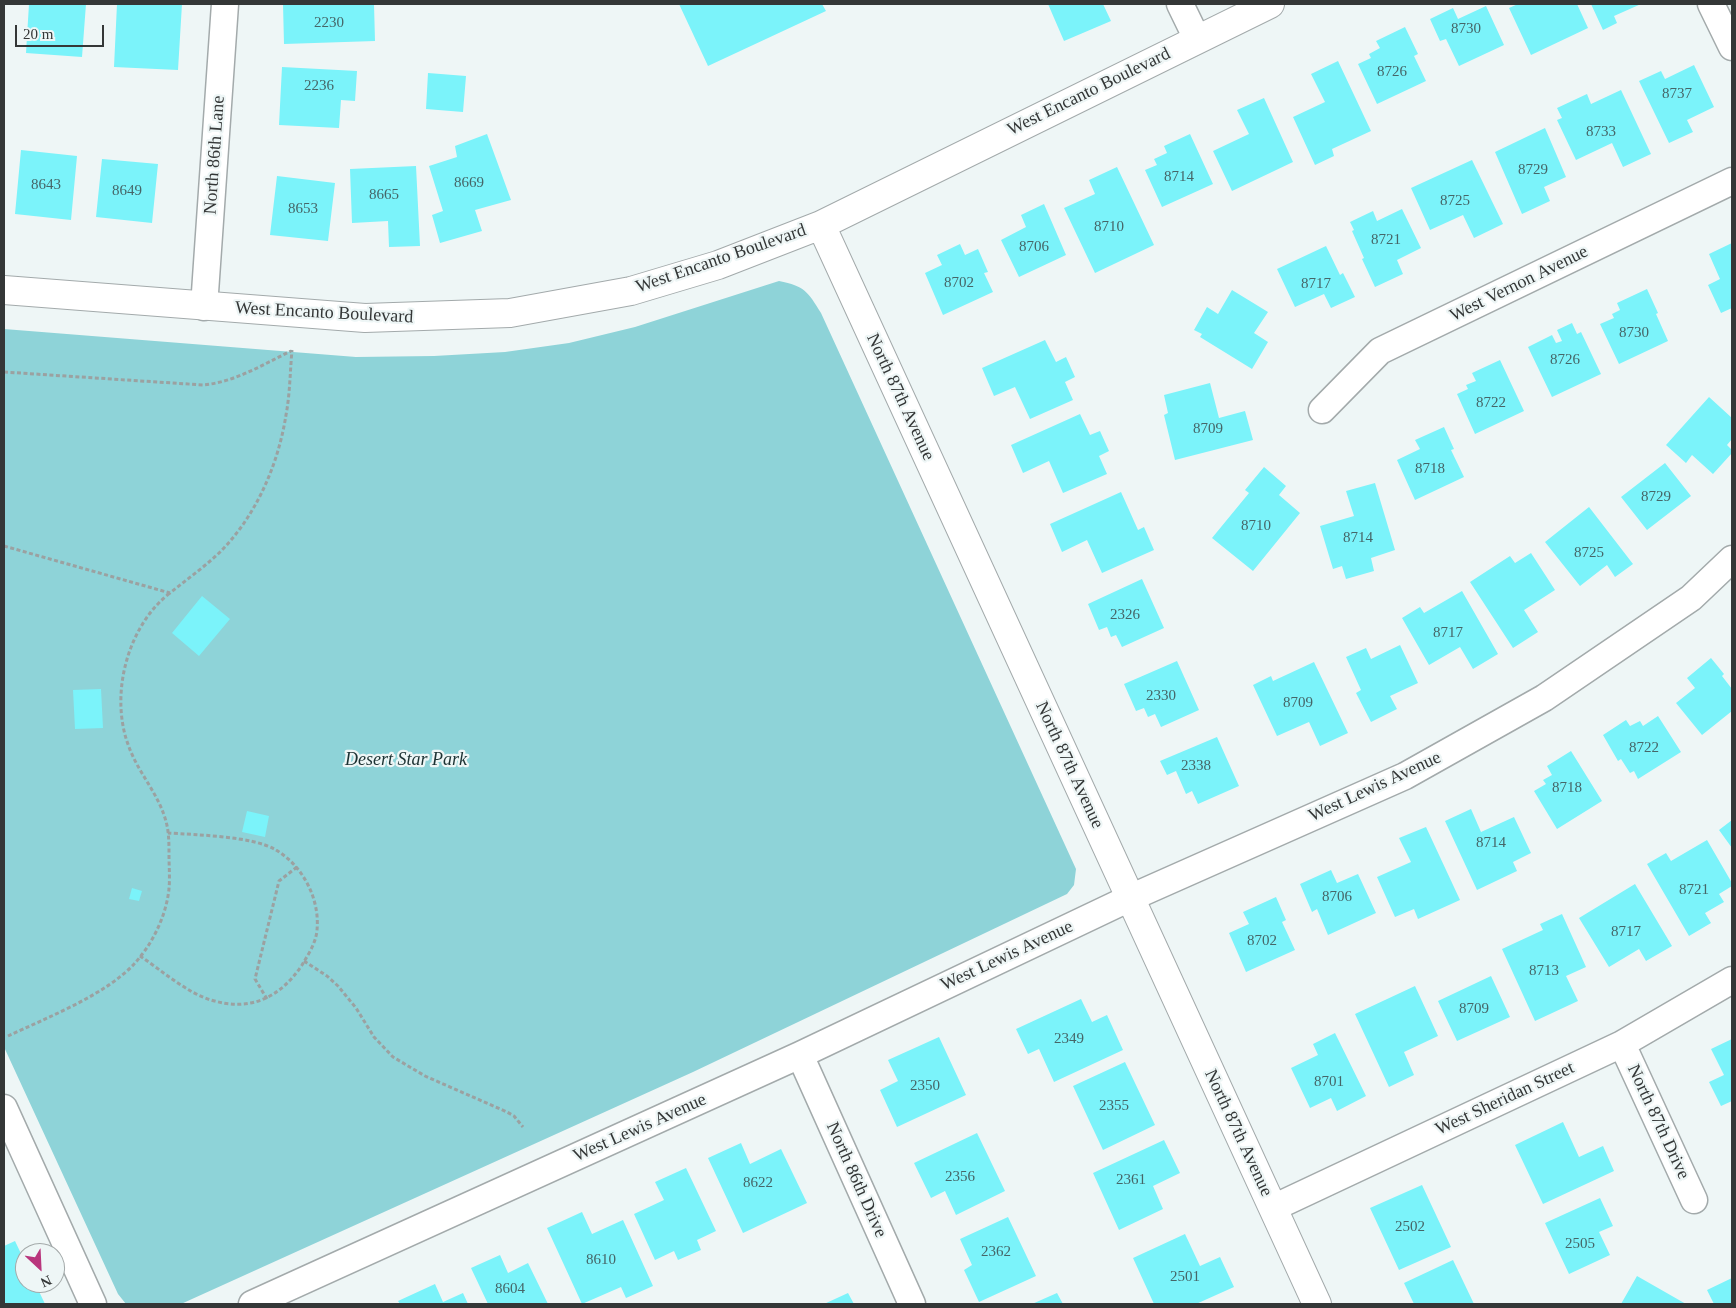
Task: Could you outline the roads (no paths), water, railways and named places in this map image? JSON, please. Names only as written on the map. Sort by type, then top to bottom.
[{"type":"street","name":"North 86th Lane","points":[[204,307],[225,4]]},
{"type":"street","points":[[1180,4],[1197,38]]},
{"type":"street","name":"West Encanto Boulevard","points":[[4,290],[365,318],[510,314],[631,291],[718,265],[821,225],[1197,38],[1270,4]]},
{"type":"street","points":[[1712,4],[1732,46]]},
{"type":"street","name":"West Vernon Avenue","points":[[1322,410],[1380,351],[1732,181]]},
{"type":"street","name":"North 87th Avenue","points":[[821,225],[1317,1304]]},
{"type":"street","name":"West Lewis Avenue","points":[[252,1304],[800,1055],[1130,898],[1405,776],[1544,698],[1692,598],[1732,559]]},
{"type":"street","name":"West Sheridan Street","points":[[1273,1208],[1622,1044],[1732,980]]},
{"type":"street","name":"North 87th Drive","points":[[1622,1044],[1694,1200]]},
{"type":"street","name":"North 86th Drive","points":[[800,1055],[912,1304]]},
{"type":"street","points":[[4,1108],[94,1304]]},
{"type":"park label","name":"Desert Star Park","points":[[406,760]]}]
